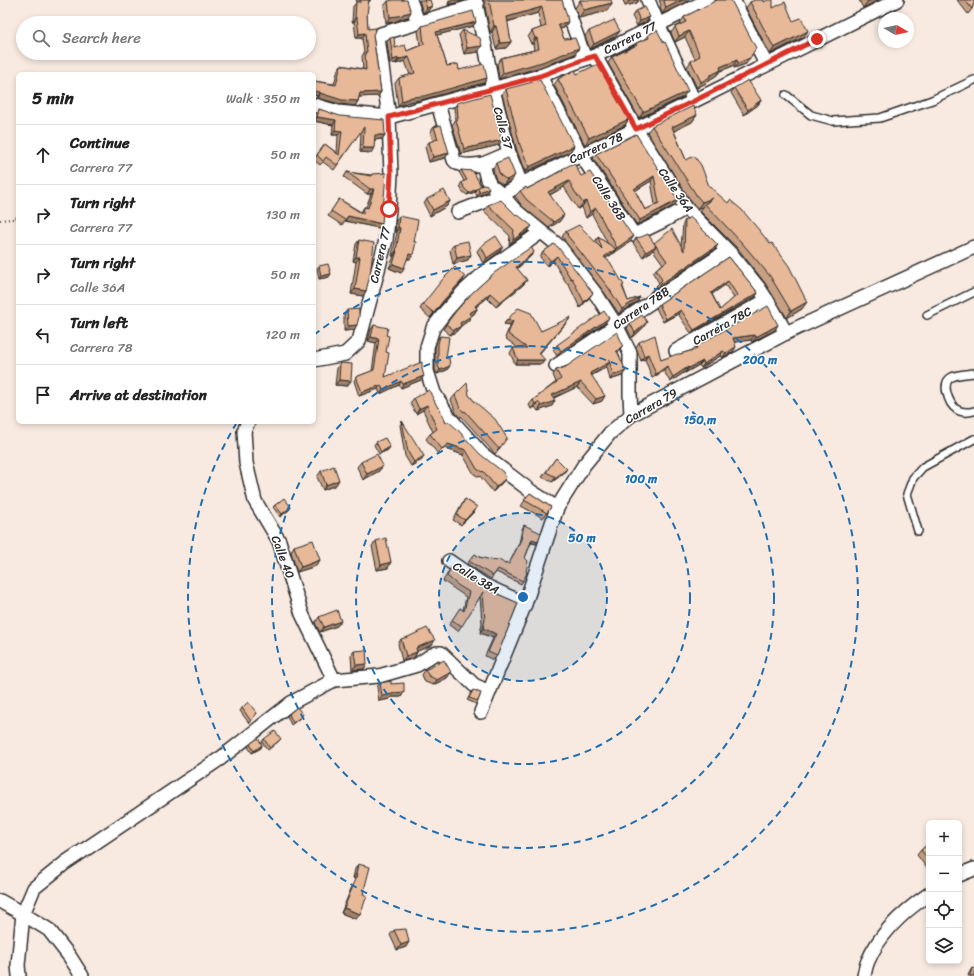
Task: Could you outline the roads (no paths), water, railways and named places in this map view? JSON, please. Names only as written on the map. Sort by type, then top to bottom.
[{"type":"street","points":[[410,0],[418,22]]},
{"type":"street","name":"Calle 36A","points":[[564,0],[590,57],[686,208],[727,251],[759,288],[786,333]]},
{"type":"street","points":[[648,0],[694,101]]},
{"type":"street","name":"Carrera 77","points":[[316,106],[338,112],[389,117],[493,90],[540,76],[590,57],[708,0]]},
{"type":"street","points":[[733,0],[766,64]]},
{"type":"street","name":"Carrera 78","points":[[463,210],[502,195],[521,184],[694,101],[896,0]]},
{"type":"street","points":[[389,117],[383,80],[378,38],[379,35],[476,3]]},
{"type":"street","name":"Calle 37","points":[[476,3],[493,90],[509,153],[521,184]]},
{"type":"street","name":"Calle 36B","points":[[540,76],[581,155],[634,235],[662,222],[686,208]]},
{"type":"street","points":[[438,104],[456,164],[483,164],[509,153]]},
{"type":"street","name":"Carrera 77","points":[[316,360],[345,354],[359,341],[386,240],[391,174],[389,117]]},
{"type":"street","points":[[483,164],[490,185],[502,195],[515,210],[560,247],[598,297],[616,325],[630,353],[631,415]]},
{"type":"street","points":[[541,232],[485,272],[462,292],[446,311],[433,328],[427,347],[427,371],[434,393],[448,416],[482,454],[532,492],[557,508]]},
{"type":"street","name":"Carrera 79","points":[[481,712],[525,604],[557,508],[584,466],[610,433],[631,415],[786,333],[974,247]]},
{"type":"street","name":"Carrera 78B","points":[[556,366],[727,251]]},
{"type":"street","name":"Carrera 78C","points":[[676,351],[767,300]]},
{"type":"street","name":"Calle 40","points":[[246,426],[246,463],[255,501],[279,541],[302,614],[334,680]]},
{"type":"street","name":"Calle 38A","points":[[449,561],[484,585],[525,604]]},
{"type":"street","points":[[19,976],[18,965],[23,914],[34,888],[64,863],[221,758],[291,703],[334,680],[379,676],[417,665],[437,653],[441,653],[474,685],[489,692]]},
{"type":"street","points":[[962,874],[974,869]]},
{"type":"street","points":[[864,976],[867,962],[877,944],[893,923],[926,896]]},
{"type":"street","points":[[0,901],[49,930],[70,957],[82,976]]},
{"type":"lane","points":[[786,95],[811,115],[833,121],[880,118],[932,100],[974,80]]},
{"type":"lane","points":[[927,316],[974,292]]},
{"type":"lane","points":[[974,373],[952,377],[945,385],[946,394],[954,408],[967,413],[974,412]]},
{"type":"lane","points":[[918,531],[907,494],[913,478],[922,467],[974,440]]}]
